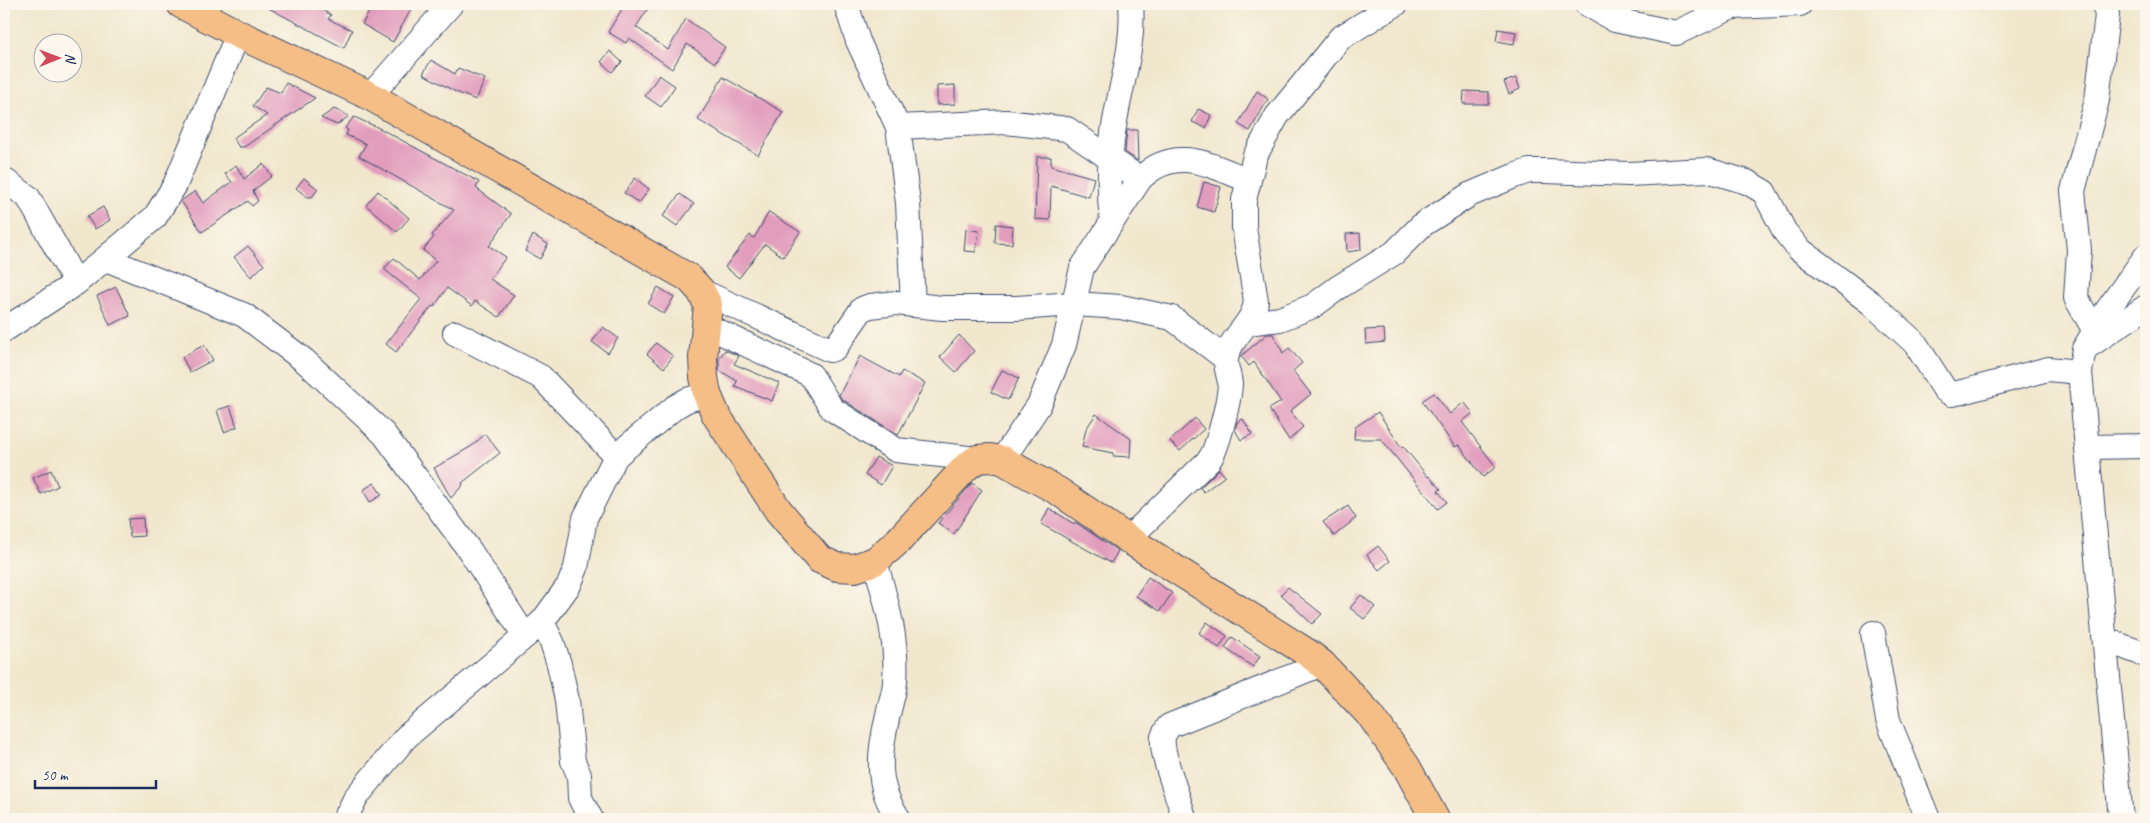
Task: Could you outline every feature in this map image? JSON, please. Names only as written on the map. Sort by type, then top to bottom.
[{"type":"main road","points":[[181,4],[238,34],[370,96],[689,278],[701,291],[708,305],[703,358],[707,394],[716,415],[778,510],[819,559],[837,567],[855,568],[874,561],[898,541],[935,503],[950,482],[990,460],[1058,491],[1128,539],[1315,659],[1371,716],[1406,766],[1435,819]]},
{"type":"street","points":[[370,96],[451,4]]},
{"type":"street","points":[[846,4],[858,41],[898,127],[908,204],[913,305]]},
{"type":"street","points":[[1112,222],[1109,191],[1112,140],[1133,28],[1131,4]]},
{"type":"street","points":[[1128,539],[1213,455],[1230,386],[1226,359],[1233,340],[1255,311],[1256,301],[1244,228],[1244,200],[1256,156],[1277,116],[1340,38],[1396,4]]},
{"type":"street","points":[[1587,4],[1615,20],[1676,33],[1732,6],[1800,4]]},
{"type":"street","points":[[2089,340],[2076,298],[2080,250],[2073,191],[2096,100],[2107,15],[2104,4]]},
{"type":"street","points":[[4,330],[76,282],[155,217],[175,185],[238,34]]},
{"type":"street","points":[[898,127],[1006,122],[1067,129],[1111,157],[1140,179]]},
{"type":"street","points":[[707,326],[811,375],[832,409],[896,450],[990,460],[1039,405],[1064,345],[1082,268],[1140,179],[1149,170],[1162,163],[1180,159],[1196,160],[1248,180]]},
{"type":"street","points":[[1247,323],[1280,319],[1313,306],[1339,287],[1394,253],[1422,225],[1469,195],[1529,171],[1629,174],[1707,170],[1747,182],[1764,192],[1785,232],[1799,249],[1871,303],[1915,343],[1945,390],[1952,394],[2048,369],[2080,372]]},
{"type":"street","points":[[4,180],[28,197],[76,282]]},
{"type":"street","points":[[2122,819],[2080,372],[2089,340],[2146,256]]},
{"type":"street","points":[[106,259],[244,315],[305,361],[384,434],[470,551],[533,629],[552,642],[567,700],[572,761],[579,775],[580,798],[591,819]]},
{"type":"street","points":[[701,291],[830,350],[835,348],[862,310],[882,304],[968,309],[1074,304],[1121,307],[1172,318],[1226,359]]},
{"type":"street","points":[[2089,340],[2146,307]]},
{"type":"street","points":[[455,333],[541,377],[616,456]]},
{"type":"street","points":[[811,375],[825,349]]},
{"type":"street","points":[[345,819],[356,797],[406,737],[533,629],[570,585],[576,568],[585,518],[616,456],[638,440],[675,407],[687,400],[707,394]]},
{"type":"street","points":[[2087,447],[2146,446]]},
{"type":"street","points":[[874,561],[892,623],[896,682],[879,763],[881,781],[891,808],[899,819]]},
{"type":"street","points":[[1873,634],[1888,720],[1928,819]]},
{"type":"street","points":[[2106,640],[2146,656]]},
{"type":"street","points":[[1184,819],[1181,801],[1165,756],[1163,737],[1169,726],[1315,659]]},
{"type":"building","points":[[261,4],[312,4],[331,15],[328,19],[352,30],[344,48]]},
{"type":"building","points":[[374,4],[414,4],[393,42],[362,24]]},
{"type":"building","points":[[625,4],[651,4],[636,27],[668,50],[686,19],[725,47],[715,63],[687,44],[672,69],[629,38],[626,43],[608,32]]},
{"type":"building","points":[[1498,29],[1516,32],[1514,44],[1496,41]]},
{"type":"building","points":[[610,51],[622,62],[612,72],[601,62]]},
{"type":"building","points":[[431,60],[455,74],[458,68],[485,79],[476,100],[456,92],[423,74]]},
{"type":"building","points":[[659,75],[675,86],[661,107],[645,96]]},
{"type":"building","points":[[723,77],[783,112],[758,155],[698,120]]},
{"type":"building","points":[[1516,78],[1520,89],[1509,94],[1504,82]]},
{"type":"building","points":[[286,83],[315,98],[244,147],[239,147],[233,138],[267,115],[253,106],[266,87],[281,93]]},
{"type":"building","points":[[955,85],[955,104],[937,105],[937,86]]},
{"type":"building","points":[[1257,91],[1268,99],[1250,131],[1238,124]]},
{"type":"building","points":[[1464,91],[1489,92],[1489,104],[1463,104]]},
{"type":"building","points":[[334,109],[349,116],[337,125],[321,118]]},
{"type":"building","points":[[1198,109],[1211,115],[1206,128],[1192,122]]},
{"type":"building","points":[[354,117],[379,128],[479,182],[476,188],[511,214],[489,246],[506,257],[490,279],[514,295],[499,317],[475,301],[472,306],[447,288],[434,307],[432,306],[396,352],[386,344],[421,299],[384,269],[394,258],[420,280],[436,261],[423,250],[434,237],[432,235],[454,210],[359,156],[366,144],[346,135],[348,130],[345,128]]},
{"type":"building","points":[[1127,130],[1137,130],[1138,161],[1125,152]]},
{"type":"building","points":[[1037,157],[1051,157],[1051,166],[1094,178],[1089,197],[1051,186],[1050,220],[1035,219]]},
{"type":"building","points":[[263,164],[272,176],[253,191],[258,201],[252,206],[248,201],[202,232],[181,201],[195,191],[203,203],[232,182],[225,174],[236,165],[244,179]]},
{"type":"building","points":[[304,178],[318,189],[312,197],[307,197],[296,188]]},
{"type":"building","points":[[635,178],[649,189],[639,203],[624,193]]},
{"type":"building","points":[[1204,182],[1221,187],[1214,212],[1197,207]]},
{"type":"building","points":[[378,191],[409,218],[397,232],[366,205]]},
{"type":"building","points":[[680,194],[694,204],[677,226],[663,216]]},
{"type":"building","points":[[103,207],[110,220],[95,229],[87,216]]},
{"type":"building","points":[[769,212],[800,232],[783,257],[765,244],[739,278],[725,267],[750,235],[754,238]]},
{"type":"building","points":[[996,224],[1013,226],[1012,244],[995,243]]},
{"type":"building","points":[[966,229],[979,231],[976,252],[964,251]]},
{"type":"building","points":[[1360,233],[1361,250],[1347,252],[1346,234]]},
{"type":"building","points":[[533,235],[548,244],[540,259],[525,251]]},
{"type":"building","points":[[248,246],[264,265],[251,277],[234,257]]},
{"type":"building","points":[[116,287],[130,316],[110,325],[97,296]]},
{"type":"building","points":[[658,287],[674,297],[664,314],[648,304]]},
{"type":"building","points":[[603,327],[618,338],[608,353],[592,342]]},
{"type":"building","points":[[1384,329],[1385,342],[1366,344],[1365,330]]},
{"type":"building","points":[[1267,334],[1273,334],[1283,353],[1289,348],[1302,363],[1293,371],[1311,394],[1290,411],[1303,427],[1289,440],[1269,409],[1281,402],[1254,362],[1249,366],[1241,356]]},
{"type":"building","points":[[959,335],[974,351],[956,372],[940,357]]},
{"type":"building","points":[[656,343],[673,356],[664,368],[647,354]]},
{"type":"building","points":[[204,345],[213,360],[190,372],[182,357]]},
{"type":"building","points":[[725,350],[739,356],[734,364],[779,383],[772,401],[735,386],[737,381],[719,370],[719,358]]},
{"type":"building","points":[[860,356],[899,377],[902,371],[925,383],[898,435],[842,399],[839,395]]},
{"type":"building","points":[[1002,370],[1019,378],[1008,400],[991,392]]},
{"type":"building","points":[[1434,393],[1450,414],[1464,402],[1473,413],[1462,422],[1496,467],[1483,477],[1459,445],[1455,447],[1422,401]]},
{"type":"building","points":[[230,406],[237,427],[224,432],[217,410]]},
{"type":"building","points":[[1378,412],[1401,447],[1403,446],[1428,477],[1441,489],[1438,491],[1447,502],[1438,509],[1381,439],[1354,439],[1355,427]]},
{"type":"building","points":[[1096,414],[1131,439],[1130,457],[1113,456],[1113,453],[1082,447],[1086,429]]},
{"type":"building","points":[[1195,418],[1204,429],[1180,451],[1170,441]]},
{"type":"building","points":[[1243,419],[1252,434],[1241,440],[1235,430],[1237,422]]},
{"type":"building","points":[[485,434],[500,453],[462,483],[463,485],[451,498],[434,468],[472,446]]},
{"type":"building","points":[[876,457],[892,466],[881,485],[865,475]]},
{"type":"building","points":[[1219,469],[1225,476],[1204,492],[1200,488]]},
{"type":"building","points":[[51,470],[58,486],[41,494],[33,478]]},
{"type":"building","points":[[374,483],[382,495],[370,502],[363,490]]},
{"type":"building","points":[[972,483],[982,490],[954,534],[938,523]]},
{"type":"building","points":[[1348,506],[1356,518],[1334,536],[1323,522]]},
{"type":"building","points":[[1049,508],[1074,524],[1075,522],[1118,551],[1111,563],[1041,524]]},
{"type":"building","points":[[143,518],[144,536],[130,537],[128,519]]},
{"type":"building","points":[[1378,546],[1390,561],[1379,570],[1367,555]]},
{"type":"building","points":[[1148,577],[1172,593],[1160,611],[1136,596]]},
{"type":"building","points":[[1288,587],[1322,614],[1312,624],[1281,594]]},
{"type":"building","points":[[1361,595],[1375,607],[1364,619],[1350,608]]},
{"type":"building","points":[[1207,622],[1227,636],[1219,648],[1199,633]]},
{"type":"building","points":[[1232,637],[1260,656],[1253,667],[1225,648]]}]
